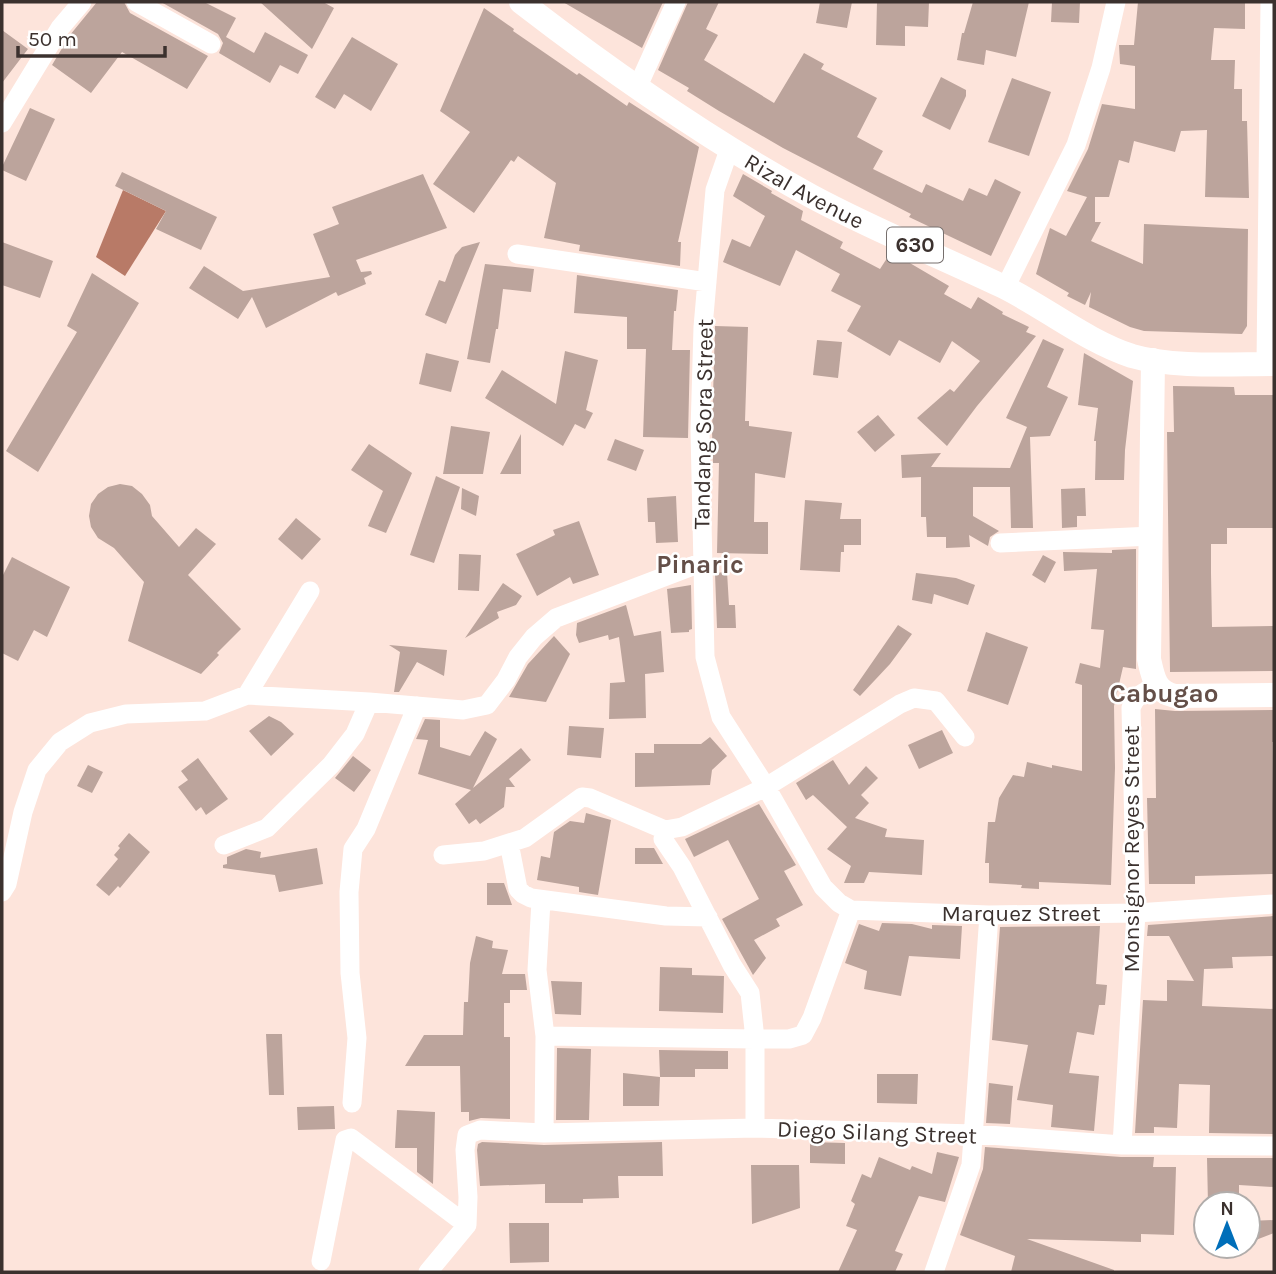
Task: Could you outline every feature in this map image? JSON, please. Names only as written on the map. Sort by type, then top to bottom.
[{"type":"main road","name":"Rizal Avenue","points":[[521,2],[729,150],[812,197],[1005,288],[1102,343],[1134,356],[1153,360],[1229,365],[1270,364]]},
{"type":"main road","points":[[1153,360],[1149,659],[1157,687],[1175,696],[1274,695]]},
{"type":"street","points":[[2,123],[60,28],[82,2]]},
{"type":"street","points":[[136,2],[211,44]]},
{"type":"street","points":[[641,88],[676,2]]},
{"type":"street","points":[[1005,288],[1076,145],[1101,68],[1116,2]]},
{"type":"street","points":[[1270,2],[1270,364]]},
{"type":"street","name":"Tandang Sora Street","points":[[729,150],[715,190],[703,327],[700,430],[705,657],[721,718],[766,787],[823,887],[850,910]]},
{"type":"street","points":[[517,254],[707,282]]},
{"type":"street","points":[[1000,543],[1152,536]]},
{"type":"street","points":[[2,892],[8,884],[23,812],[37,770],[60,743],[90,723],[126,714],[205,711],[247,695],[463,710],[487,705],[506,680],[518,657],[534,637],[556,618],[703,562]]},
{"type":"street","points":[[247,695],[310,591]]},
{"type":"street","name":"Monsignor Reyes Street","points":[[1122,1145],[1136,913],[1130,708],[1140,694],[1157,687]]},
{"type":"street","points":[[443,855],[484,850],[525,838],[582,797],[665,830],[682,827],[766,787],[914,698],[936,701],[965,737]]},
{"type":"street","points":[[223,845],[267,828],[331,765],[355,734],[369,702]]},
{"type":"street","points":[[352,1103],[357,1038],[350,959],[349,892],[353,849],[366,829],[417,706]]},
{"type":"street","points":[[665,830],[663,839],[750,993],[755,1039],[755,1128]]},
{"type":"street","points":[[509,843],[518,889],[523,894],[541,901],[666,916],[708,917]]},
{"type":"street","points":[[541,901],[537,970],[544,1036],[544,1133]]},
{"type":"street","name":"Marquez Street","points":[[850,910],[989,915],[1136,913],[1274,904]]},
{"type":"street","points":[[544,1036],[755,1039],[803,1035],[812,1018],[850,910]]},
{"type":"street","points":[[934,1272],[971,1165],[989,915]]},
{"type":"street","name":"Diego Silang Street","points":[[467,1224],[467,1135],[480,1130],[544,1133],[755,1128],[975,1134],[1122,1145],[1274,1146]]},
{"type":"street","points":[[321,1261],[345,1140],[351,1138],[467,1224],[428,1272]]},
{"type":"shaded area","points":[[123,190],[166,211],[125,276],[96,257]]},
{"type":"building","points":[[97,2],[124,2],[130,13],[208,56],[187,89],[122,52],[91,93],[52,65],[70,35]]},
{"type":"building","points":[[161,2],[204,2],[236,18],[226,37],[254,53],[265,32],[308,55],[298,74],[280,65],[270,83],[219,53],[223,43],[218,34]]},
{"type":"building","points":[[260,2],[323,2],[334,8],[312,49]]},
{"type":"building","points":[[563,2],[663,2],[642,48]]},
{"type":"building","points":[[688,2],[719,2],[706,29],[718,35],[704,60],[774,103],[804,53],[824,64],[821,69],[877,98],[857,137],[883,151],[873,169],[922,193],[926,184],[963,201],[969,188],[987,196],[995,179],[1021,192],[991,256],[909,217],[911,214],[783,148],[719,111],[687,91],[689,88],[658,70]]},
{"type":"building","points":[[820,2],[852,2],[847,28],[816,23]]},
{"type":"building","points":[[877,2],[929,2],[928,27],[905,26],[905,46],[876,45]]},
{"type":"building","points":[[973,2],[1029,2],[1016,57],[986,50],[984,65],[957,60],[962,33]]},
{"type":"building","points":[[1052,2],[1080,2],[1079,23],[1051,22]]},
{"type":"building","points":[[1138,2],[1245,2],[1245,29],[1214,28],[1211,60],[1235,60],[1234,89],[1242,89],[1242,121],[1247,121],[1249,198],[1205,197],[1207,130],[1181,131],[1175,152],[1134,141],[1129,163],[1119,160],[1109,197],[1095,197],[1095,222],[1101,222],[1091,241],[1143,264],[1144,224],[1248,229],[1247,326],[1242,334],[1144,331],[1130,327],[1089,307],[1091,292],[1085,305],[1036,274],[1050,228],[1066,236],[1087,197],[1067,191],[1088,149],[1102,104],[1135,109],[1135,66],[1120,64],[1119,45],[1134,45]]},
{"type":"building","points":[[484,8],[577,75],[579,73],[627,106],[629,102],[699,147],[678,242],[681,242],[680,266],[579,251],[580,245],[544,238],[556,183],[518,156],[514,162],[511,160],[474,213],[433,184],[470,132],[440,111]]},
{"type":"building","points":[[2,30],[28,49],[2,83]]},
{"type":"building","points":[[352,37],[398,64],[371,111],[344,94],[335,109],[315,97]]},
{"type":"building","points":[[941,77],[966,90],[966,96],[950,130],[922,116]]},
{"type":"building","points":[[1012,78],[1051,92],[1029,156],[988,142]]},
{"type":"building","points":[[30,108],[55,119],[26,181],[2,170],[2,167]]},
{"type":"building","points":[[122,172],[217,217],[201,250],[156,229],[166,211],[115,186]]},
{"type":"building","points":[[423,174],[447,228],[356,260],[361,272],[371,271],[372,274],[364,278],[366,284],[338,296],[336,292],[266,328],[252,297],[238,319],[189,288],[204,266],[243,291],[330,277],[313,234],[339,224],[332,207]]},
{"type":"building","points":[[743,174],[803,211],[801,220],[843,242],[840,248],[880,269],[891,252],[949,286],[944,294],[971,309],[978,297],[1003,312],[1002,314],[1029,327],[1026,332],[1036,336],[947,446],[917,418],[950,389],[954,392],[980,361],[952,341],[940,363],[899,340],[890,356],[847,331],[861,306],[831,291],[840,274],[796,250],[780,286],[723,262],[732,239],[750,247],[765,216],[733,196]]},
{"type":"building","points":[[2,242],[53,261],[40,298],[2,285]]},
{"type":"building","points":[[480,242],[446,324],[425,315],[439,280],[445,282],[455,255],[462,247]]},
{"type":"building","points":[[485,264],[534,269],[531,292],[503,289],[490,363],[467,359]]},
{"type":"building","points":[[92,273],[139,303],[38,472],[6,451],[77,332],[67,326]]},
{"type":"building","points":[[577,275],[678,290],[672,350],[690,350],[688,438],[643,437],[646,349],[627,349],[627,317],[574,313]]},
{"type":"building","points":[[715,326],[748,327],[745,421],[749,421],[749,426],[792,432],[785,478],[755,473],[754,522],[768,522],[768,554],[717,553],[719,463],[713,463],[712,431]]},
{"type":"building","points":[[1043,339],[1064,349],[1047,387],[1068,397],[1050,436],[1030,437],[1033,528],[1011,528],[1010,487],[973,487],[973,516],[999,531],[990,537],[988,546],[969,535],[970,547],[946,548],[946,537],[927,537],[926,517],[921,517],[921,477],[902,478],[901,455],[941,453],[931,467],[1010,468],[1027,427],[1006,418]]},
{"type":"building","points":[[817,340],[842,342],[838,378],[813,375]]},
{"type":"building","points":[[565,351],[598,360],[586,410],[593,413],[585,429],[575,424],[563,446],[485,398],[502,370],[556,404]]},
{"type":"building","points":[[426,353],[459,361],[451,392],[419,384]]},
{"type":"building","points":[[1084,353],[1133,381],[1124,480],[1095,480],[1094,441],[1098,408],[1078,405]]},
{"type":"building","points":[[1173,386],[1234,387],[1235,395],[1274,395],[1274,528],[1227,528],[1227,544],[1211,544],[1211,573],[1212,627],[1274,626],[1274,671],[1170,672],[1167,432],[1174,432]]},
{"type":"building","points":[[878,415],[895,435],[875,452],[857,432]]},
{"type":"building","points":[[451,426],[490,432],[483,474],[443,474]]},
{"type":"building","points":[[521,434],[521,474],[500,474]]},
{"type":"building","points":[[615,439],[644,450],[636,471],[607,460]]},
{"type":"building","points":[[369,444],[412,473],[386,533],[368,526],[383,491],[351,470]]},
{"type":"building","points":[[436,476],[460,487],[434,563],[410,555]]},
{"type":"building","points":[[120,484],[132,486],[142,494],[150,505],[152,516],[179,547],[196,528],[216,544],[188,575],[241,629],[201,674],[128,641],[144,582],[114,548],[98,538],[91,527],[89,516],[91,504],[98,494],[108,487]]},
{"type":"building","points":[[462,488],[479,496],[476,516],[461,509]]},
{"type":"building","points":[[1085,488],[1086,516],[1077,516],[1077,527],[1062,528],[1061,489]]},
{"type":"building","points":[[676,496],[678,542],[656,543],[655,522],[648,522],[647,498]]},
{"type":"building","points":[[805,500],[842,503],[840,519],[861,519],[861,545],[844,545],[840,572],[800,570]]},
{"type":"building","points":[[296,518],[321,539],[302,560],[278,539]]},
{"type":"building","points":[[579,521],[599,575],[573,584],[570,577],[537,596],[516,554],[555,535],[553,530]]},
{"type":"building","points":[[1136,549],[1136,669],[1123,667],[1114,706],[1111,885],[1039,882],[1039,889],[989,883],[989,863],[985,863],[988,822],[995,822],[999,798],[1013,775],[1024,777],[1027,762],[1082,771],[1082,685],[1075,683],[1080,663],[1100,668],[1104,630],[1091,629],[1097,569],[1064,571],[1063,552],[1112,553],[1112,550]]},
{"type":"building","points":[[459,554],[481,555],[479,591],[458,590]]},
{"type":"building","points":[[1043,555],[1056,562],[1045,583],[1032,575]]},
{"type":"building","points":[[12,557],[70,587],[47,637],[34,630],[18,661],[2,653],[2,577]]},
{"type":"building","points":[[727,572],[729,605],[735,605],[736,628],[717,628],[715,573]]},
{"type":"building","points":[[916,573],[956,578],[975,585],[968,605],[934,594],[932,604],[912,600]]},
{"type":"building","points":[[503,583],[522,596],[516,605],[497,612],[499,618],[465,638]]},
{"type":"building","points":[[691,585],[692,629],[689,632],[671,633],[667,589]]},
{"type":"building","points":[[626,605],[634,636],[661,631],[664,672],[645,674],[646,718],[609,719],[610,683],[625,682],[619,637],[609,640],[608,635],[579,643],[576,635],[577,623]]},
{"type":"building","points":[[898,625],[912,634],[890,664],[860,696],[853,690]]},
{"type":"building","points":[[986,632],[1028,647],[1008,705],[967,691]]},
{"type":"building","points":[[554,636],[570,654],[546,702],[509,697],[528,664]]},
{"type":"building","points":[[389,645],[447,650],[444,676],[417,662],[399,692],[394,692],[400,652]]},
{"type":"building","points":[[1155,709],[1274,710],[1274,874],[1195,876],[1195,884],[1149,884],[1147,798],[1156,798]]},
{"type":"building","points":[[269,716],[281,722],[294,734],[271,756],[249,731]]},
{"type":"building","points":[[425,719],[440,720],[440,747],[470,756],[485,731],[497,739],[473,788],[521,748],[531,760],[509,779],[515,787],[506,787],[504,807],[480,824],[476,819],[469,824],[455,804],[471,790],[418,774],[428,740],[416,739]]},
{"type":"building","points":[[569,726],[604,728],[601,758],[567,755]]},
{"type":"building","points":[[942,730],[953,753],[919,769],[908,745]]},
{"type":"building","points":[[710,737],[727,756],[712,770],[710,785],[635,787],[635,753],[654,753],[654,744],[701,744]]},
{"type":"building","points":[[353,756],[371,770],[354,792],[335,778]]},
{"type":"building","points":[[198,758],[228,799],[206,815],[201,807],[196,811],[178,787],[188,780],[181,771]]},
{"type":"building","points":[[833,760],[849,785],[866,766],[878,778],[861,795],[869,803],[855,818],[887,829],[885,837],[924,840],[922,875],[869,872],[864,883],[844,883],[851,866],[827,849],[847,827],[813,795],[806,800],[796,783]]},
{"type":"building","points":[[88,765],[103,772],[92,793],[77,786]]},
{"type":"building","points":[[759,804],[796,865],[784,871],[803,905],[776,919],[780,926],[754,940],[766,958],[753,975],[722,919],[759,899],[728,840],[694,857],[685,839]]},
{"type":"building","points":[[586,813],[611,820],[598,895],[579,892],[579,887],[537,880],[541,856],[550,858],[554,832],[570,821],[584,823]]},
{"type":"building","points":[[129,833],[150,852],[120,888],[118,886],[109,896],[96,885],[118,859],[114,855]]},
{"type":"building","points":[[317,848],[323,884],[279,892],[275,875],[223,868],[223,865],[227,864],[227,857],[246,849],[261,852],[260,858]]},
{"type":"building","points":[[635,848],[654,848],[663,864],[635,864]]},
{"type":"building","points":[[487,883],[504,883],[512,905],[487,905]]},
{"type":"building","points":[[1274,916],[1274,956],[1232,957],[1233,968],[1204,969],[1202,1006],[1274,1009],[1274,1134],[1209,1133],[1210,1085],[1179,1084],[1177,1128],[1154,1127],[1154,1133],[1135,1133],[1143,1000],[1167,1001],[1167,980],[1194,981],[1169,936],[1147,936],[1148,925]]},
{"type":"building","points":[[882,923],[912,924],[932,929],[932,925],[962,926],[960,959],[909,956],[901,996],[864,989],[867,971],[845,963],[859,924],[879,931]]},
{"type":"building","points":[[1100,926],[1096,984],[1107,985],[1105,1005],[1099,1005],[1094,1035],[1077,1032],[1069,1073],[1099,1076],[1094,1131],[1051,1127],[1053,1105],[1017,1100],[1028,1045],[992,1040],[1000,927]]},
{"type":"building","points":[[476,936],[493,941],[492,948],[508,950],[502,974],[525,974],[527,990],[510,990],[510,1003],[504,1003],[504,1037],[510,1037],[510,1119],[481,1118],[469,1121],[469,1112],[461,1112],[460,1066],[405,1066],[424,1035],[463,1035],[464,1002],[468,1002],[470,963]]},
{"type":"building","points":[[660,967],[692,968],[692,975],[724,976],[723,1013],[659,1011]]},
{"type":"building","points":[[551,981],[582,982],[581,1015],[555,1014]]},
{"type":"building","points":[[266,1034],[282,1034],[284,1095],[269,1095]]},
{"type":"building","points":[[557,1048],[591,1049],[589,1120],[556,1120]]},
{"type":"building","points":[[659,1050],[728,1051],[728,1069],[695,1069],[695,1077],[660,1077]]},
{"type":"building","points":[[623,1073],[660,1077],[659,1106],[623,1106]]},
{"type":"building","points":[[877,1074],[918,1074],[917,1104],[877,1103]]},
{"type":"building","points":[[989,1083],[1013,1086],[1010,1124],[986,1123]]},
{"type":"building","points":[[334,1106],[335,1129],[298,1130],[297,1107]]},
{"type":"building","points":[[397,1110],[435,1112],[433,1184],[417,1172],[417,1148],[395,1148]]},
{"type":"building","points":[[662,1142],[663,1176],[618,1176],[619,1198],[583,1199],[583,1203],[545,1203],[545,1184],[480,1186],[477,1150],[478,1144],[544,1145]]},
{"type":"building","points":[[810,1142],[845,1143],[845,1164],[810,1163]]},
{"type":"building","points":[[985,1147],[1154,1157],[1153,1167],[1176,1167],[1174,1235],[1141,1234],[1141,1242],[1027,1239],[1114,1272],[1011,1272],[1015,1256],[960,1235],[983,1169]]},
{"type":"building","points":[[937,1152],[959,1157],[945,1202],[919,1196],[895,1251],[903,1254],[895,1272],[838,1272],[857,1230],[846,1226],[855,1204],[851,1201],[862,1174],[871,1178],[879,1157],[910,1170],[912,1166],[932,1174]]},
{"type":"building","points":[[1207,1158],[1274,1158],[1274,1187],[1239,1185],[1239,1190],[1208,1190]]},
{"type":"building","points":[[751,1165],[799,1165],[800,1208],[752,1224]]},
{"type":"building","points":[[1262,1220],[1274,1220],[1274,1233],[1262,1238]]},
{"type":"building","points":[[509,1223],[549,1223],[549,1262],[510,1263]]},
{"type":"district","name":"Pinaric","points":[[700,564]]},
{"type":"district","name":"Cabugao","points":[[1164,693]]}]
